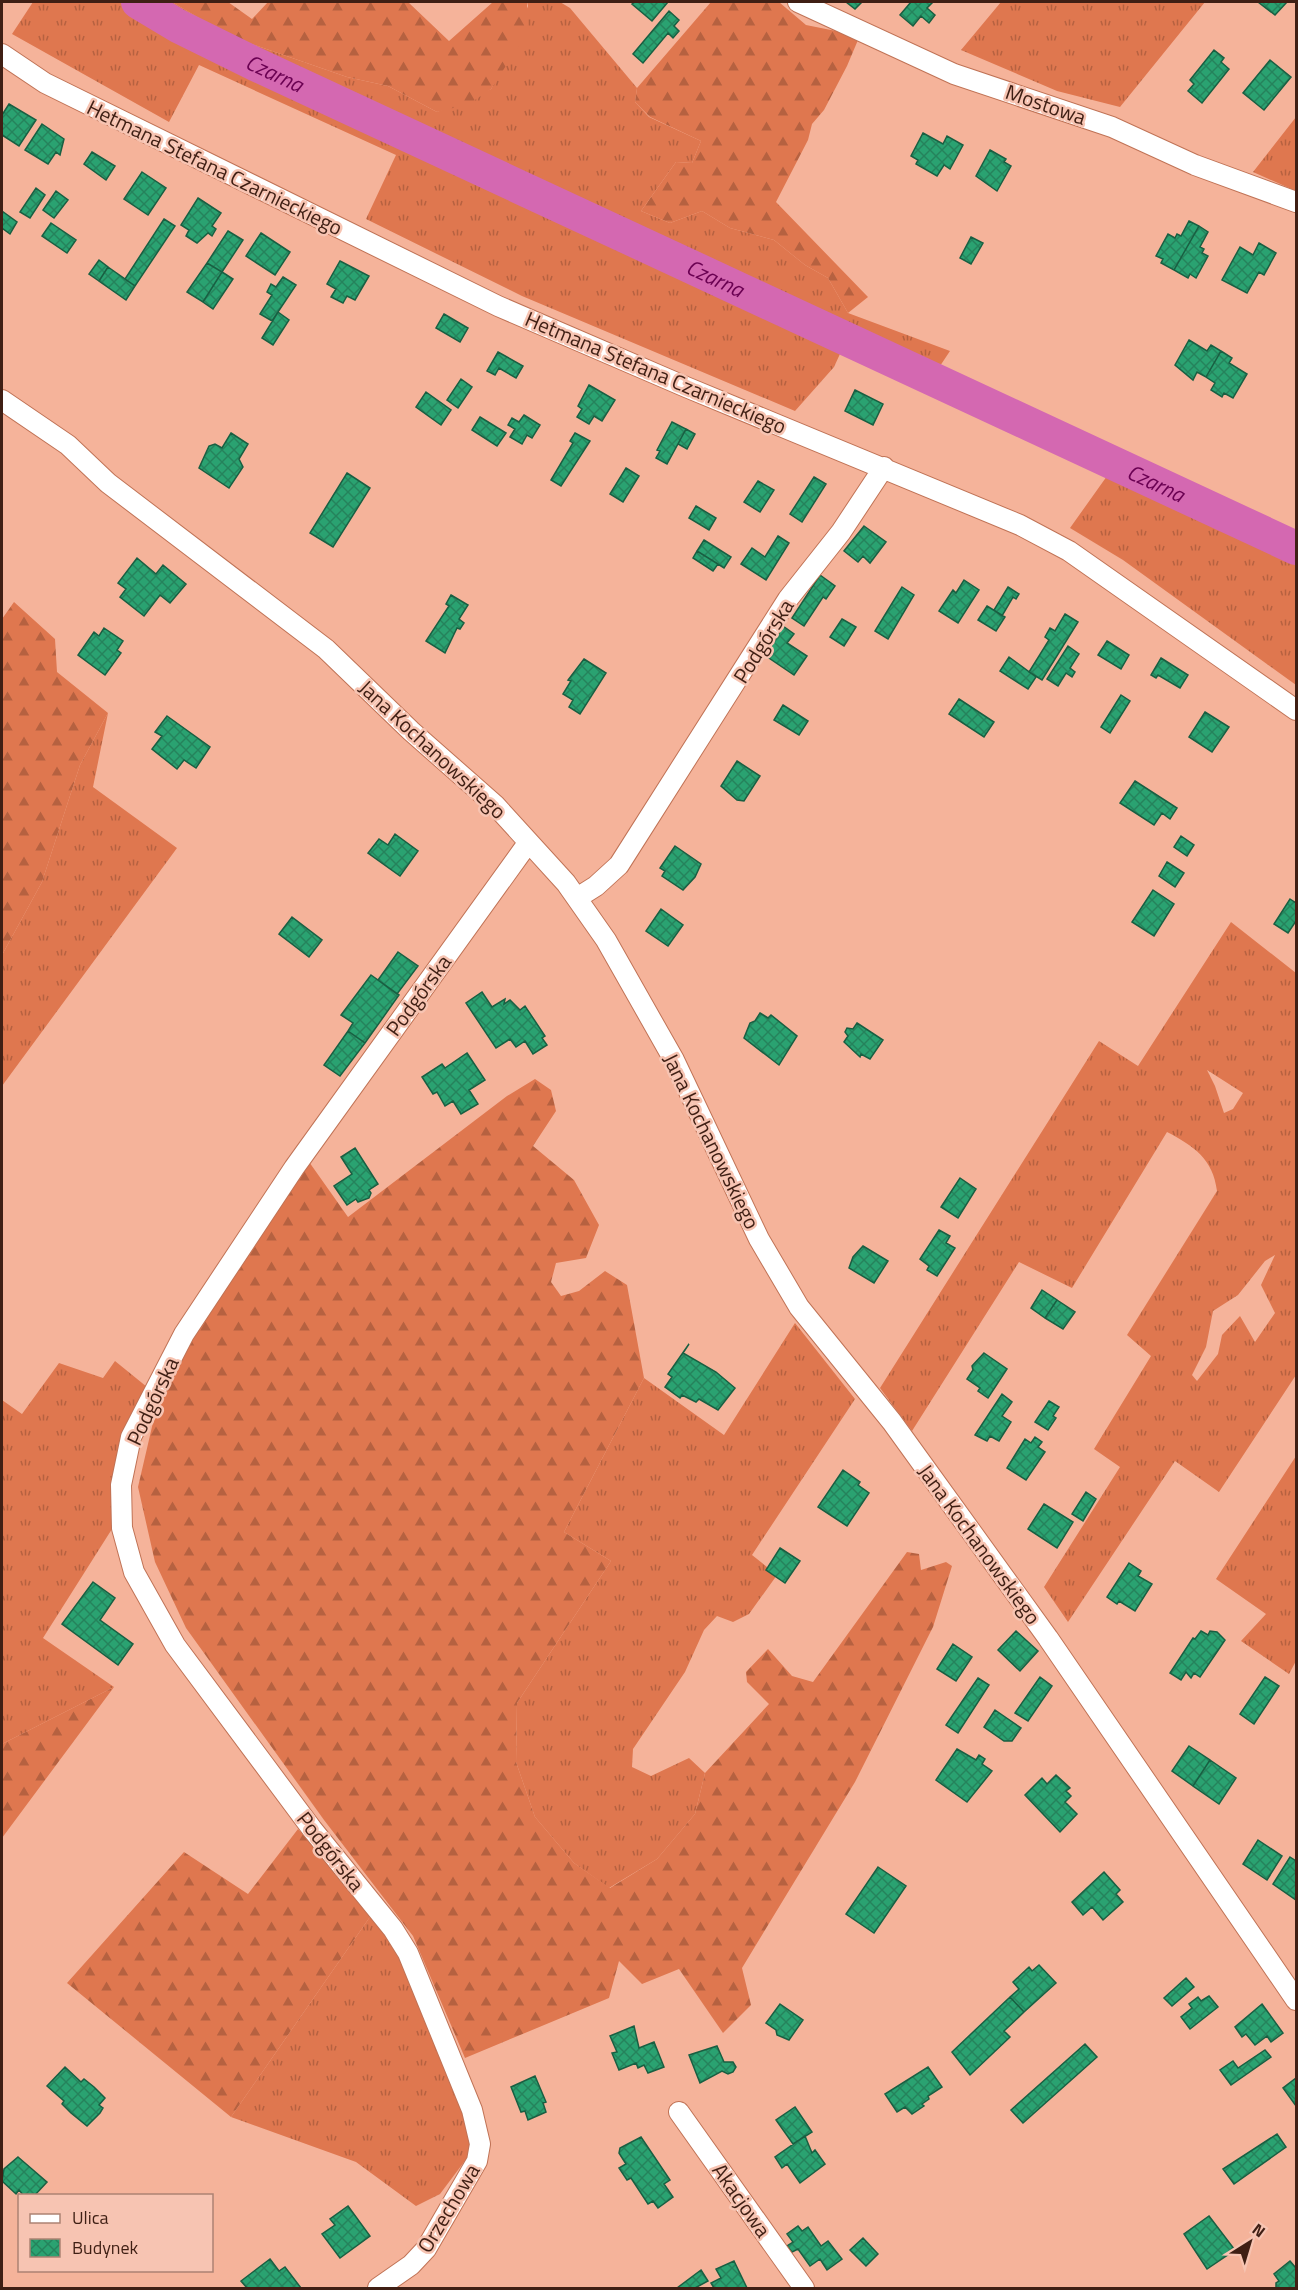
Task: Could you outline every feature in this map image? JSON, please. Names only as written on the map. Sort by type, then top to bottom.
[{"type":"street","name":"Mostowa","points":[[798,2],[954,74],[1112,127],[1195,165],[1296,202]]},
{"type":"street","name":"Hetmana Stefana Czarnieckiego","points":[[2,54],[45,83],[498,306],[686,387],[1020,525],[1069,551],[1296,710]]},
{"type":"street","name":"Jana Kochanowskiego","points":[[2,400],[68,445],[108,483],[326,649],[411,731],[495,805],[577,898],[606,940],[674,1060],[759,1239],[799,1307],[892,1422],[1048,1638],[1296,2000]]},
{"type":"street","name":"Podgórska","points":[[577,898],[596,886],[619,864],[788,599],[841,532],[884,467]]},
{"type":"street","name":"Podgórska","points":[[480,2144],[472,2110],[408,1953],[393,1929],[312,1829],[175,1645],[134,1572],[122,1528],[121,1485],[131,1437],[201,1307],[294,1168],[528,843]]},
{"type":"street","name":"Akacjowa","points":[[679,2112],[804,2289]]},
{"type":"street","name":"Orzechowa","points":[[378,2289],[411,2265],[426,2248],[477,2161],[480,2144]]},
{"type":"green space","points":[[33,2],[172,2],[229,36],[347,77],[388,86],[437,112],[491,89],[504,65],[528,6],[527,2],[560,2],[570,8],[637,88],[635,102],[649,117],[701,141],[692,163],[676,162],[641,211],[670,223],[702,211],[730,228],[774,240],[805,265],[828,278],[848,313],[950,351],[934,375],[841,328],[410,127],[405,139],[845,343],[834,367],[795,411],[522,296],[366,219],[396,155],[199,65],[169,122],[12,34]]},
{"type":"green space","points":[[172,2],[228,2],[252,19],[268,2],[408,2],[449,41],[493,2],[527,2],[527,33],[491,89],[469,104],[437,112],[388,86],[347,77],[229,36]]},
{"type":"green space","points":[[711,2],[779,2],[806,25],[841,32],[858,40],[824,110],[812,124],[808,140],[776,202],[868,297],[848,313],[828,278],[805,265],[774,240],[730,228],[702,211],[670,223],[641,211],[676,162],[692,163],[701,141],[650,117],[635,102],[637,88]]},
{"type":"green space","points":[[1001,2],[1205,2],[1120,107],[1057,91],[961,50]]},
{"type":"green space","points":[[1296,117],[1296,191],[1253,172]]},
{"type":"green space","points":[[1112,469],[1296,565],[1296,685],[1123,560],[1070,528]]},
{"type":"green space","points":[[14,602],[55,639],[57,672],[108,713],[80,765],[42,882],[2,955],[2,619]]},
{"type":"green space","points":[[108,713],[93,787],[177,848],[2,1086],[2,955],[42,882],[80,765]]},
{"type":"green space","points":[[1231,922],[1296,973],[1296,1375],[1219,1492],[1175,1461],[1068,1622],[1044,1587],[1120,1467],[1094,1449],[1151,1356],[1127,1335],[1217,1191],[1207,1162],[1194,1148],[1167,1132],[1072,1288],[1019,1262],[912,1431],[880,1388],[1099,1041],[1138,1066]],"holes":[[[1207,1070],[1243,1093],[1233,1109],[1224,1113]],[[1275,1255],[1261,1285],[1275,1313],[1255,1342],[1240,1316],[1222,1335],[1218,1354],[1197,1381],[1192,1375],[1206,1347],[1213,1311],[1238,1295],[1265,1261]]]},
{"type":"green space","points":[[535,1079],[551,1090],[556,1111],[533,1146],[574,1180],[599,1225],[586,1258],[556,1263],[551,1282],[561,1296],[579,1291],[605,1271],[627,1285],[644,1378],[564,1532],[611,1561],[517,1703],[516,1762],[535,1817],[574,1863],[610,1888],[657,1859],[695,1814],[705,1773],[769,1704],[747,1682],[746,1672],[768,1649],[792,1676],[813,1682],[907,1552],[919,1554],[921,1570],[946,1562],[952,1566],[933,1627],[855,1782],[742,1968],[751,2005],[723,2033],[679,1969],[642,1984],[619,1961],[609,1998],[465,2058],[413,1936],[324,1820],[186,1628],[155,1562],[138,1487],[161,1388],[307,1159],[348,1217],[507,1096]]},
{"type":"green space","points":[[795,1323],[855,1399],[752,1555],[777,1575],[749,1614],[733,1622],[717,1616],[704,1630],[685,1672],[633,1749],[632,1767],[651,1776],[689,1758],[705,1773],[695,1814],[657,1859],[609,1888],[574,1863],[535,1817],[516,1762],[517,1703],[611,1561],[564,1532],[644,1378],[724,1435]]},
{"type":"green space","points":[[115,1361],[147,1387],[124,1510],[43,1638],[114,1687],[2,1744],[2,1400],[22,1414],[59,1363],[103,1378]]},
{"type":"green space","points":[[1296,1456],[1296,1661],[1289,1674],[1241,1641],[1266,1614],[1216,1579]]},
{"type":"green space","points":[[114,1687],[2,1838],[2,1744]]},
{"type":"green space","points":[[298,1829],[372,1914],[231,2117],[67,1983],[184,1852],[248,1894]]},
{"type":"green space","points":[[372,1914],[401,1941],[476,2146],[440,2194],[416,2206],[356,2162],[231,2117]]},
{"type":"building","points":[[635,2],[668,2],[652,21],[632,4]]},
{"type":"building","points":[[846,2],[862,2],[855,9]]},
{"type":"building","points":[[911,2],[933,2],[927,8],[935,15],[929,23],[921,16],[913,26],[900,15]]},
{"type":"building","points":[[1258,2],[1287,2],[1275,15]]},
{"type":"building","points":[[669,11],[679,20],[674,26],[679,31],[673,38],[668,33],[643,63],[633,54]]},
{"type":"building","points":[[1214,50],[1224,58],[1221,62],[1229,69],[1202,103],[1188,91],[1194,84],[1190,80]]},
{"type":"building","points":[[1270,60],[1291,77],[1264,110],[1243,93]]},
{"type":"building","points":[[9,104],[36,120],[19,146],[2,135],[2,115]]},
{"type":"building","points":[[42,124],[64,139],[60,155],[56,152],[48,164],[25,150]]},
{"type":"building","points":[[923,133],[943,144],[947,136],[963,145],[950,169],[944,165],[937,176],[916,164],[918,160],[911,156]]},
{"type":"building","points":[[990,150],[1006,159],[1004,162],[1011,166],[997,191],[976,176]]},
{"type":"building","points":[[92,152],[115,166],[106,180],[84,164]]},
{"type":"building","points":[[142,172],[166,188],[148,215],[124,199]]},
{"type":"building","points":[[36,188],[45,195],[30,218],[20,212]]},
{"type":"building","points":[[56,191],[68,200],[54,218],[43,210]]},
{"type":"building","points":[[198,198],[221,213],[212,226],[216,229],[212,236],[208,233],[197,243],[186,236],[189,230],[181,225]]},
{"type":"building","points":[[2,211],[17,222],[10,234],[2,228]]},
{"type":"building","points":[[164,219],[175,226],[135,286],[125,279]]},
{"type":"building","points":[[1189,221],[1199,226],[1174,270],[1161,263],[1163,259],[1156,256],[1168,234],[1175,238],[1177,234],[1181,236]]},
{"type":"building","points":[[51,223],[76,240],[67,253],[42,236]]},
{"type":"building","points":[[1199,226],[1208,232],[1200,247],[1204,249],[1202,253],[1208,256],[1196,278],[1190,274],[1188,278],[1174,270]]},
{"type":"building","points":[[228,231],[243,240],[222,272],[207,263]]},
{"type":"building","points":[[261,233],[290,252],[275,275],[246,256]]},
{"type":"building","points":[[971,237],[983,243],[971,264],[960,258]]},
{"type":"building","points":[[1259,243],[1276,253],[1264,275],[1259,272],[1247,293],[1222,280],[1240,247],[1253,255]]},
{"type":"building","points":[[99,260],[108,267],[99,281],[89,274]]},
{"type":"building","points":[[340,261],[369,276],[355,300],[347,296],[343,303],[331,297],[336,289],[327,284]]},
{"type":"building","points":[[207,263],[222,272],[203,302],[187,292]]},
{"type":"building","points":[[108,267],[135,286],[126,300],[99,281]]},
{"type":"building","points":[[222,272],[233,279],[213,309],[203,302]]},
{"type":"building","points":[[283,277],[296,285],[272,321],[260,314],[272,295],[267,292],[271,284],[276,287]]},
{"type":"building","points":[[278,312],[289,320],[273,345],[262,338]]},
{"type":"building","points":[[444,314],[468,328],[460,342],[436,328]]},
{"type":"building","points":[[1189,340],[1207,351],[1211,345],[1221,351],[1206,377],[1197,372],[1193,380],[1175,365]]},
{"type":"building","points":[[1221,351],[1232,358],[1229,363],[1247,374],[1233,398],[1224,393],[1222,397],[1211,390],[1215,383],[1206,377]]},
{"type":"building","points":[[498,352],[523,366],[516,378],[499,368],[495,375],[487,371]]},
{"type":"building","points":[[461,379],[472,387],[458,408],[447,400]]},
{"type":"building","points":[[589,385],[615,400],[602,421],[594,416],[589,424],[577,417],[582,409],[578,406]]},
{"type":"building","points":[[855,390],[883,404],[873,425],[845,411]]},
{"type":"building","points":[[426,392],[451,410],[441,425],[416,407]]},
{"type":"building","points":[[524,415],[540,425],[532,438],[527,435],[522,444],[510,437],[515,429],[508,425],[512,418],[519,422]]},
{"type":"building","points":[[480,417],[506,433],[497,446],[472,430]]},
{"type":"building","points":[[672,422],[686,429],[667,464],[656,458],[660,451],[657,450]]},
{"type":"building","points":[[686,429],[695,434],[687,449],[678,444]]},
{"type":"building","points":[[231,433],[248,444],[239,459],[243,467],[229,488],[199,468],[209,446],[215,444],[222,448]]},
{"type":"building","points":[[575,433],[590,441],[561,486],[551,480],[573,443],[570,441]]},
{"type":"building","points":[[626,468],[639,476],[623,502],[610,494]]},
{"type":"building","points":[[347,473],[370,488],[333,547],[310,533]]},
{"type":"building","points":[[814,477],[826,484],[802,522],[790,514]]},
{"type":"building","points":[[758,481],[774,490],[760,512],[744,502]]},
{"type":"building","points":[[696,506],[716,518],[709,530],[689,518]]},
{"type":"building","points":[[864,526],[886,542],[870,563],[863,556],[858,562],[844,551]]},
{"type":"building","points":[[778,536],[789,543],[766,580],[741,564],[752,548],[765,557]]},
{"type":"building","points":[[704,540],[731,557],[724,568],[697,551]]},
{"type":"building","points":[[697,551],[718,564],[713,571],[693,558]]},
{"type":"building","points":[[137,558],[156,574],[163,565],[186,584],[170,603],[160,595],[144,616],[120,597],[126,589],[118,583]]},
{"type":"building","points":[[820,575],[835,586],[826,599],[823,597],[804,626],[792,618]]},
{"type":"building","points":[[964,580],[979,590],[958,623],[939,611],[953,590],[956,593]]},
{"type":"building","points":[[902,587],[914,595],[888,639],[875,631]]},
{"type":"building","points":[[1008,587],[1019,594],[1016,599],[1013,597],[1002,616],[994,610]]},
{"type":"building","points":[[451,595],[468,605],[459,619],[464,623],[460,629],[457,628],[445,653],[426,641],[449,606],[446,604]]},
{"type":"building","points":[[987,606],[1005,617],[996,631],[978,620]]},
{"type":"building","points":[[1065,614],[1078,622],[1042,680],[1029,672],[1049,640],[1045,637],[1050,628],[1055,631]]},
{"type":"building","points":[[842,619],[856,627],[844,646],[830,637]]},
{"type":"building","points":[[783,626],[794,634],[787,643],[807,656],[794,675],[766,656]]},
{"type":"building","points":[[104,628],[123,641],[117,650],[121,653],[105,675],[78,655],[94,632],[99,636]]},
{"type":"building","points":[[1107,641],[1129,655],[1121,669],[1098,655]]},
{"type":"building","points":[[1068,646],[1079,654],[1070,668],[1075,672],[1072,677],[1066,673],[1058,686],[1047,679]]},
{"type":"building","points":[[1009,657],[1036,677],[1028,689],[1000,671]]},
{"type":"building","points":[[1161,658],[1188,675],[1180,688],[1158,675],[1156,678],[1151,675]]},
{"type":"building","points":[[584,659],[606,673],[580,714],[569,707],[573,700],[563,694],[571,681],[568,680]]},
{"type":"building","points":[[1121,695],[1130,701],[1110,733],[1101,727]]},
{"type":"building","points":[[959,699],[994,722],[984,737],[949,714]]},
{"type":"building","points":[[783,705],[808,721],[799,735],[774,720]]},
{"type":"building","points":[[1205,712],[1229,727],[1212,752],[1189,737]]},
{"type":"building","points":[[167,716],[210,747],[196,768],[184,760],[177,769],[152,749],[162,736],[155,732]]},
{"type":"building","points":[[737,761],[760,776],[744,801],[737,800],[721,786]]},
{"type":"building","points":[[1135,781],[1177,808],[1170,819],[1162,813],[1154,825],[1120,803]]},
{"type":"building","points":[[395,834],[418,851],[400,876],[368,853],[379,839],[388,845]]},
{"type":"building","points":[[1181,836],[1194,845],[1187,856],[1174,847]]},
{"type":"building","points":[[675,846],[701,864],[695,877],[683,890],[662,876],[665,871],[660,868]]},
{"type":"building","points":[[1167,862],[1184,873],[1175,887],[1159,876]]},
{"type":"building","points":[[1153,890],[1174,904],[1154,936],[1132,922]]},
{"type":"building","points":[[1290,899],[1296,903],[1296,921],[1288,933],[1274,924]]},
{"type":"building","points":[[661,909],[683,925],[668,946],[646,931]]},
{"type":"building","points":[[292,917],[322,940],[309,957],[279,934]]},
{"type":"building","points":[[398,952],[418,966],[397,994],[378,980]]},
{"type":"building","points":[[371,975],[399,995],[365,1043],[348,1031],[353,1023],[341,1015]]},
{"type":"building","points":[[482,992],[492,1007],[505,999],[504,1004],[510,1000],[520,1010],[525,1006],[545,1036],[542,1038],[547,1045],[533,1054],[525,1041],[516,1047],[510,1039],[496,1048],[466,1003]]},
{"type":"building","points":[[760,1013],[768,1018],[771,1015],[797,1036],[779,1065],[744,1038],[750,1023],[755,1021]]},
{"type":"building","points":[[857,1023],[883,1040],[870,1059],[861,1054],[860,1057],[844,1042],[848,1036],[845,1032],[847,1028],[853,1029]]},
{"type":"building","points":[[348,1031],[365,1043],[340,1076],[324,1065]]},
{"type":"building","points":[[467,1053],[485,1080],[469,1090],[478,1104],[461,1114],[453,1101],[445,1106],[437,1092],[433,1094],[422,1077],[442,1064],[445,1068]]},
{"type":"building","points":[[355,1148],[378,1184],[369,1190],[371,1193],[369,1198],[358,1202],[356,1199],[347,1205],[334,1186],[352,1174],[341,1157]]},
{"type":"building","points":[[960,1178],[976,1189],[958,1218],[941,1207]]},
{"type":"building","points":[[939,1230],[950,1236],[946,1243],[955,1248],[937,1276],[927,1270],[929,1266],[920,1259]]},
{"type":"building","points":[[863,1246],[888,1261],[874,1283],[849,1268],[853,1257]]},
{"type":"building","points":[[1042,1290],[1057,1300],[1045,1318],[1031,1308]]},
{"type":"building","points":[[1057,1300],[1075,1312],[1063,1329],[1045,1318]]},
{"type":"building","points":[[689,1344],[683,1353],[716,1372],[735,1388],[718,1410],[699,1399],[696,1402],[682,1395],[680,1398],[665,1387],[672,1377],[668,1374]]},
{"type":"building","points":[[984,1353],[1007,1369],[988,1398],[978,1391],[980,1388],[967,1379],[973,1370],[972,1366]]},
{"type":"building","points":[[1002,1394],[1012,1402],[1002,1416],[1011,1422],[999,1441],[990,1436],[987,1441],[975,1435]]},
{"type":"building","points":[[1049,1401],[1059,1407],[1053,1416],[1056,1418],[1048,1430],[1035,1422]]},
{"type":"building","points":[[1035,1437],[1042,1442],[1038,1447],[1045,1452],[1026,1480],[1007,1468],[1025,1439],[1031,1443]]},
{"type":"building","points":[[843,1470],[860,1482],[858,1485],[869,1493],[847,1526],[818,1507]]},
{"type":"building","points":[[1086,1492],[1096,1499],[1083,1521],[1072,1514]]},
{"type":"building","points":[[1044,1504],[1073,1522],[1057,1548],[1028,1529]]},
{"type":"building","points":[[780,1548],[800,1561],[785,1583],[766,1570]]},
{"type":"building","points":[[1129,1563],[1141,1571],[1138,1576],[1152,1584],[1135,1611],[1107,1597]]},
{"type":"building","points":[[93,1582],[115,1598],[100,1620],[133,1644],[118,1665],[62,1624]]},
{"type":"building","points":[[1016,1631],[1038,1651],[1020,1671],[998,1650]]},
{"type":"building","points":[[1201,1631],[1208,1635],[1210,1631],[1217,1632],[1225,1640],[1200,1677],[1194,1673],[1191,1678],[1186,1672],[1181,1680],[1170,1673],[1193,1638],[1195,1639]]},
{"type":"building","points":[[953,1644],[972,1657],[956,1681],[937,1669]]},
{"type":"building","points":[[1040,1677],[1052,1686],[1028,1721],[1015,1713]]},
{"type":"building","points":[[1265,1677],[1279,1686],[1254,1724],[1240,1714]]},
{"type":"building","points":[[978,1678],[989,1685],[958,1733],[946,1725]]},
{"type":"building","points":[[995,1710],[1021,1728],[1012,1741],[1004,1741],[984,1727]]},
{"type":"building","points":[[1189,1746],[1210,1760],[1193,1786],[1172,1771]]},
{"type":"building","points":[[957,1749],[976,1760],[979,1755],[985,1759],[982,1764],[992,1771],[967,1802],[936,1780]]},
{"type":"building","points":[[1210,1760],[1236,1778],[1219,1804],[1193,1786]]},
{"type":"building","points":[[1056,1775],[1070,1788],[1066,1791],[1071,1796],[1065,1802],[1077,1814],[1060,1832],[1025,1795],[1042,1778],[1047,1784]]},
{"type":"building","points":[[1258,1840],[1282,1856],[1267,1880],[1243,1864]]},
{"type":"building","points":[[1290,1857],[1296,1861],[1296,1900],[1273,1884]]},
{"type":"building","points":[[878,1867],[906,1886],[874,1933],[846,1914]]},
{"type":"building","points":[[1104,1872],[1120,1890],[1116,1894],[1123,1902],[1103,1920],[1092,1907],[1083,1915],[1072,1902]]},
{"type":"building","points":[[1039,1965],[1056,1983],[1024,2012],[1010,1997],[1019,1989],[1013,1982],[1029,1967],[1032,1971]]},
{"type":"building","points":[[1186,1978],[1194,1987],[1172,2006],[1164,1998]]},
{"type":"building","points":[[1209,1996],[1218,2007],[1190,2029],[1181,2017],[1192,2008],[1189,2004],[1198,1997],[1201,2001]]},
{"type":"building","points":[[1010,1997],[1024,2012],[1004,2031],[1010,2037],[970,2075],[952,2052]]},
{"type":"building","points":[[780,2004],[803,2020],[789,2040],[777,2035],[776,2030],[766,2023]]},
{"type":"building","points":[[1262,2004],[1283,2033],[1271,2042],[1267,2036],[1255,2045],[1246,2034],[1242,2037],[1235,2027]]},
{"type":"building","points":[[634,2026],[639,2048],[654,2042],[664,2067],[648,2073],[644,2065],[638,2068],[636,2063],[619,2070],[612,2053],[617,2052],[610,2036]]},
{"type":"building","points":[[1085,2044],[1097,2057],[1023,2123],[1011,2110]]},
{"type":"building","points":[[717,2046],[724,2062],[733,2062],[736,2067],[733,2072],[728,2074],[722,2071],[700,2083],[689,2055]]},
{"type":"building","points":[[1265,2050],[1271,2057],[1231,2085],[1220,2070],[1233,2061],[1238,2068]]},
{"type":"building","points":[[65,2067],[81,2082],[84,2079],[105,2098],[99,2105],[103,2108],[100,2113],[87,2126],[62,2104],[64,2101],[47,2086]]},
{"type":"building","points":[[928,2067],[942,2087],[928,2096],[929,2099],[922,2104],[924,2106],[912,2114],[905,2107],[897,2112],[885,2094]]},
{"type":"building","points":[[535,2076],[546,2102],[543,2103],[546,2112],[528,2120],[525,2111],[521,2112],[511,2087]]},
{"type":"building","points":[[1296,2078],[1296,2106],[1283,2088]]},
{"type":"building","points":[[795,2107],[812,2132],[793,2144],[776,2120]]},
{"type":"building","points":[[1277,2134],[1286,2147],[1234,2184],[1223,2169]]},
{"type":"building","points":[[805,2136],[812,2153],[815,2150],[825,2164],[800,2183],[787,2164],[782,2168],[775,2157]]},
{"type":"building","points":[[641,2137],[670,2180],[664,2184],[673,2197],[658,2208],[653,2201],[648,2204],[631,2178],[627,2180],[619,2168],[626,2164],[619,2153],[620,2148]]},
{"type":"building","points":[[18,2157],[47,2182],[36,2194],[22,2194],[19,2190],[16,2194],[2,2181],[4,2169]]},
{"type":"building","points":[[348,2206],[370,2236],[340,2258],[322,2234],[335,2225],[330,2219]]},
{"type":"building","points":[[1209,2216],[1235,2250],[1207,2269],[1184,2234]]},
{"type":"building","points":[[798,2226],[802,2231],[808,2227],[821,2246],[828,2241],[842,2259],[827,2270],[820,2259],[810,2266],[798,2249],[792,2252],[787,2246],[793,2242],[787,2234]]},
{"type":"building","points":[[863,2238],[878,2254],[866,2266],[850,2250]]},
{"type":"building","points":[[270,2259],[279,2271],[285,2267],[301,2288],[247,2288],[241,2281]]},
{"type":"building","points":[[734,2261],[747,2288],[714,2288],[711,2283],[721,2278],[716,2269]]},
{"type":"building","points":[[1290,2261],[1296,2268],[1296,2288],[1276,2288],[1276,2283],[1279,2281],[1274,2274]]},
{"type":"building","points":[[701,2270],[708,2281],[695,2288],[677,2288]]},
{"type":"waterway","name":"Czarna","points":[[138,2],[178,26],[255,64],[1296,548]]}]
